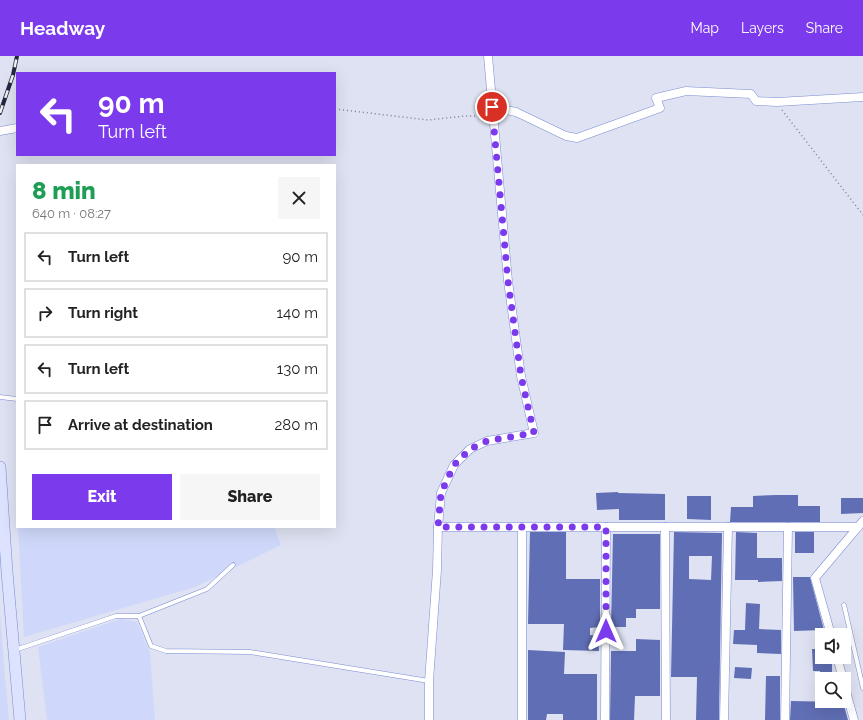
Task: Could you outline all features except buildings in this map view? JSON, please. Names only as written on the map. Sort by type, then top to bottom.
[{"type":"main road","points":[[0,467],[7,572],[20,720]]},
{"type":"street","points":[[429,720],[429,681],[441,493],[454,465],[470,449],[487,441],[534,433],[521,376],[508,281],[488,56]]},
{"type":"street","points":[[492,107],[516,112],[566,136],[577,138],[660,108],[656,98],[686,91],[751,94],[756,101],[777,102],[863,97]]},
{"type":"street","points":[[0,131],[16,128]]},
{"type":"street","points":[[438,527],[788,527],[861,524]]},
{"type":"street","points":[[829,628],[815,578],[861,524]]},
{"type":"street","points":[[522,527],[522,720]]},
{"type":"street","points":[[606,527],[606,720]]},
{"type":"street","points":[[665,527],[666,720]]},
{"type":"street","points":[[724,720],[728,527]]},
{"type":"street","points":[[785,720],[788,527]]},
{"type":"street","points":[[851,708],[854,720]]},
{"type":"lane","points":[[0,397],[16,399]]},
{"type":"lane","points":[[14,650],[116,616],[139,616],[207,589],[233,566]]},
{"type":"lane","points":[[844,605],[863,688]]},
{"type":"lane","points":[[139,616],[151,646],[166,651],[250,652],[429,681]]},
{"type":"path","points":[[777,102],[863,215]]},
{"type":"path","points":[[336,109],[428,120],[465,116],[493,116]]},
{"type":"shaded area","points":[[18,528],[274,528],[281,545],[195,587],[24,637]]},
{"type":"shaded area","points":[[0,613],[4,666],[9,720],[0,720]]},
{"type":"shaded area","points":[[121,619],[137,622],[150,653],[155,720],[47,720],[38,647]]},
{"type":"railway","points":[[0,113],[13,75],[17,56]]},
{"type":"route","points":[[492,107],[508,281],[521,376],[534,433],[487,441],[470,449],[454,465],[441,493],[438,527],[606,527],[606,631]]}]
